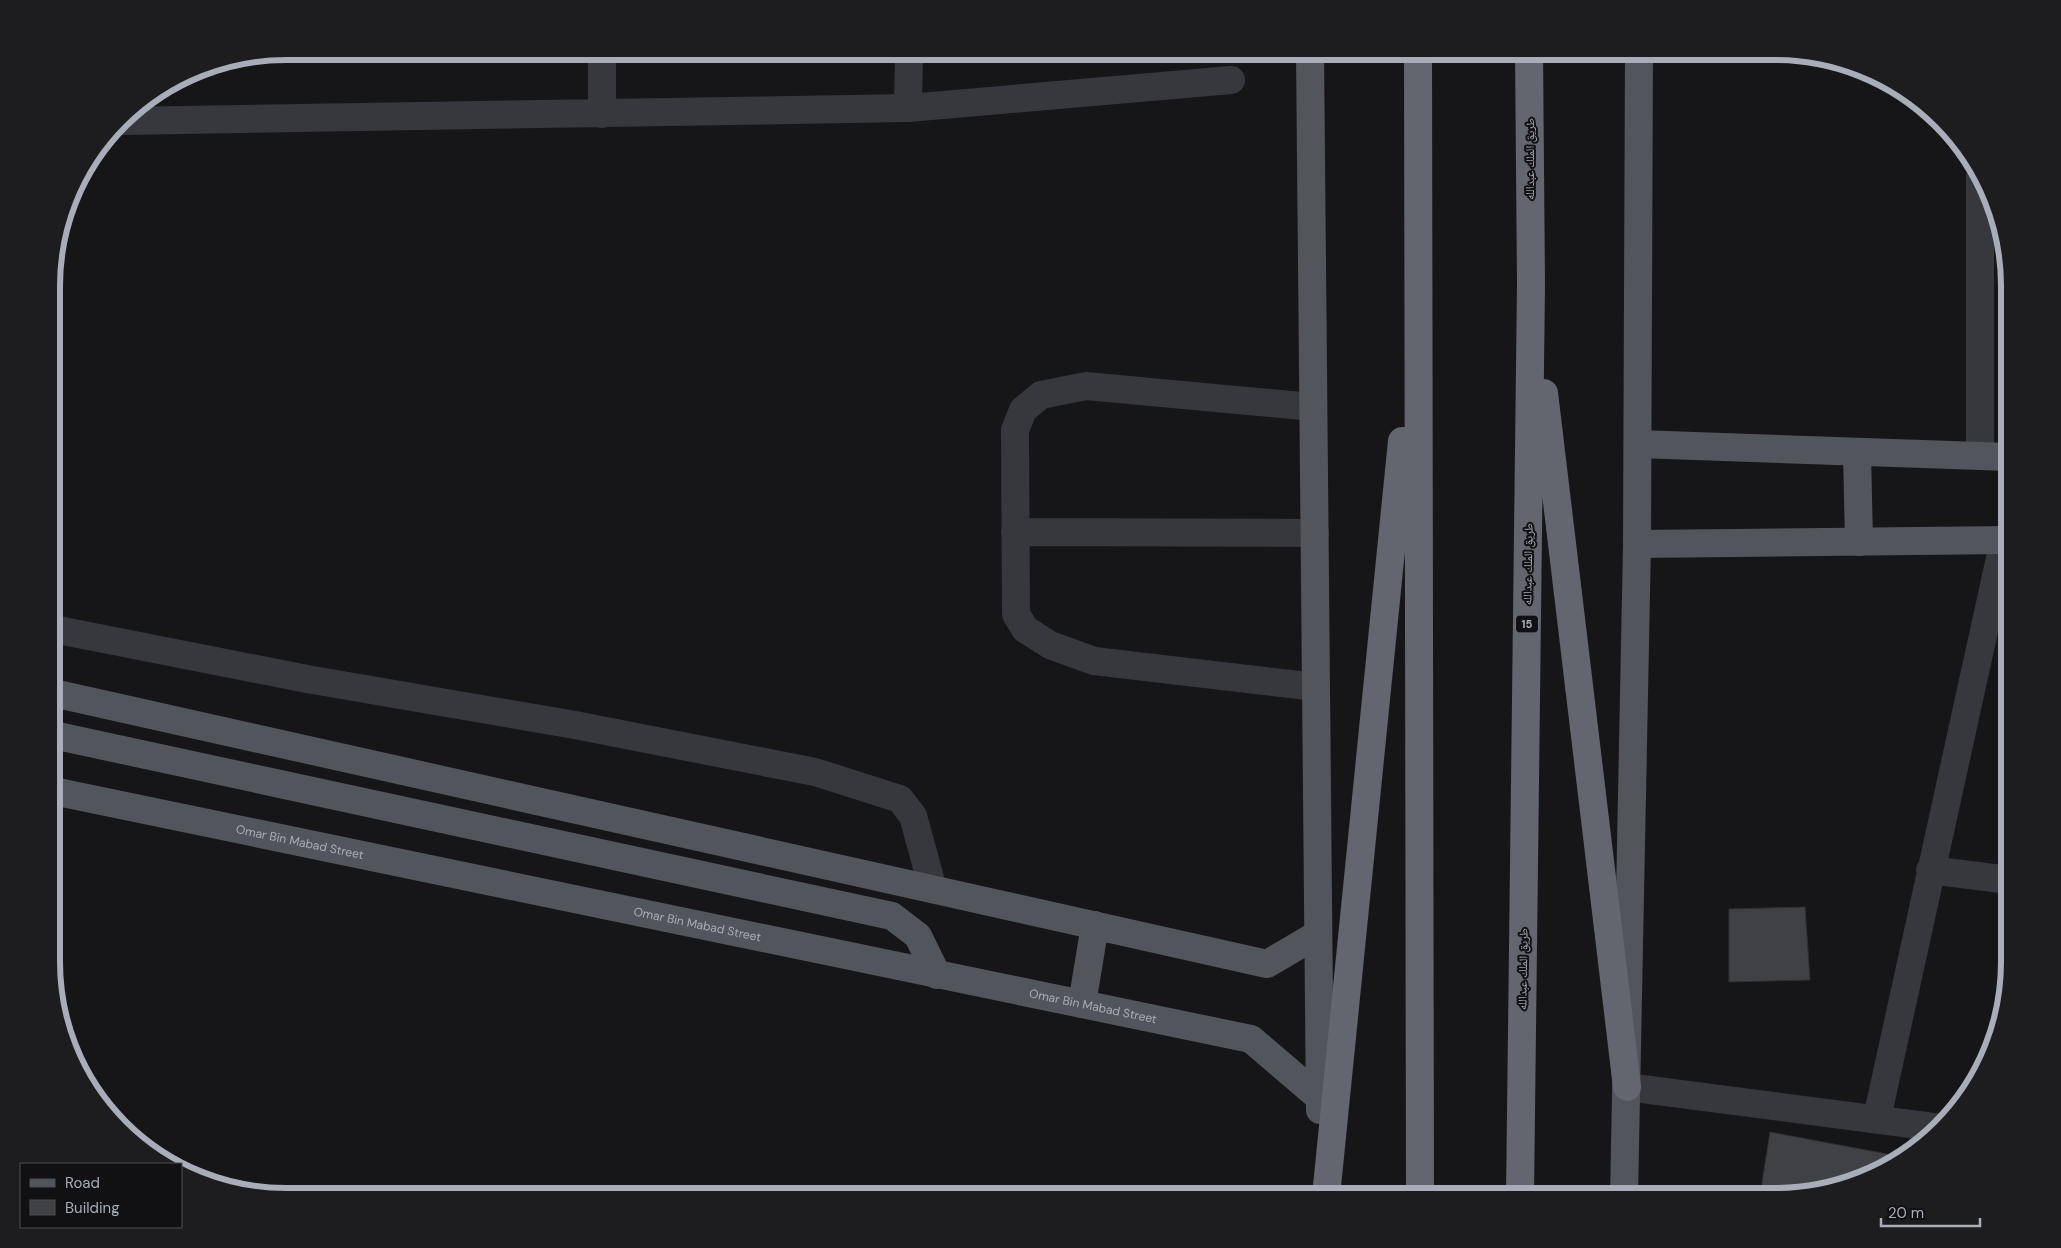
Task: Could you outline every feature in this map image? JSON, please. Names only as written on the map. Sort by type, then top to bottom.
[{"type":"highway","points":[[1418,60],[1420,1188]]},
{"type":"highway","name":"طريق الملك عبدالله","points":[[1520,1188],[1531,284],[1529,60]]},
{"type":"highway","points":[[1531,284],[1627,1087]]},
{"type":"highway","points":[[1327,1188],[1417,293]]},
{"type":"main road","points":[[1310,60],[1320,1188]]},
{"type":"main road","points":[[1624,1188],[1637,544],[1639,60]]},
{"type":"main road","points":[[1638,444],[2001,457]]},
{"type":"main road","points":[[1857,452],[1859,542]]},
{"type":"main road","points":[[1637,544],[2001,540]]},
{"type":"main road","points":[[60,695],[1267,964],[1318,934]]},
{"type":"main road","points":[[60,737],[892,916],[918,936],[937,975]]},
{"type":"main road","name":"Omar Bin Mabad Street","points":[[60,792],[1251,1039],[1320,1098]]},
{"type":"main road","points":[[1082,1004],[1095,926]]},
{"type":"street","points":[[602,60],[602,114]]},
{"type":"street","points":[[908,108],[909,60]]},
{"type":"street","points":[[132,121],[908,108],[1231,80]]},
{"type":"street","points":[[1980,190],[1980,456]]},
{"type":"street","points":[[1314,406],[1086,386],[1041,395],[1023,410],[1015,430],[1015,532],[1016,614],[1025,629],[1050,645],[1094,661],[1316,687]]},
{"type":"street","points":[[1015,532],[1315,533]]},
{"type":"street","points":[[1876,1118],[1930,870],[2001,566]]},
{"type":"street","points":[[60,630],[307,679],[575,725],[815,772],[900,798],[913,816],[933,889]]},
{"type":"street","points":[[1930,870],[2001,879]]},
{"type":"street","points":[[1627,1087],[1930,1126]]},
{"type":"building","points":[[1805,907],[1810,980],[1729,982],[1729,909]]},
{"type":"building","points":[[1770,1132],[1893,1155],[1862,1171],[1819,1184],[1790,1188],[1761,1188]]}]
